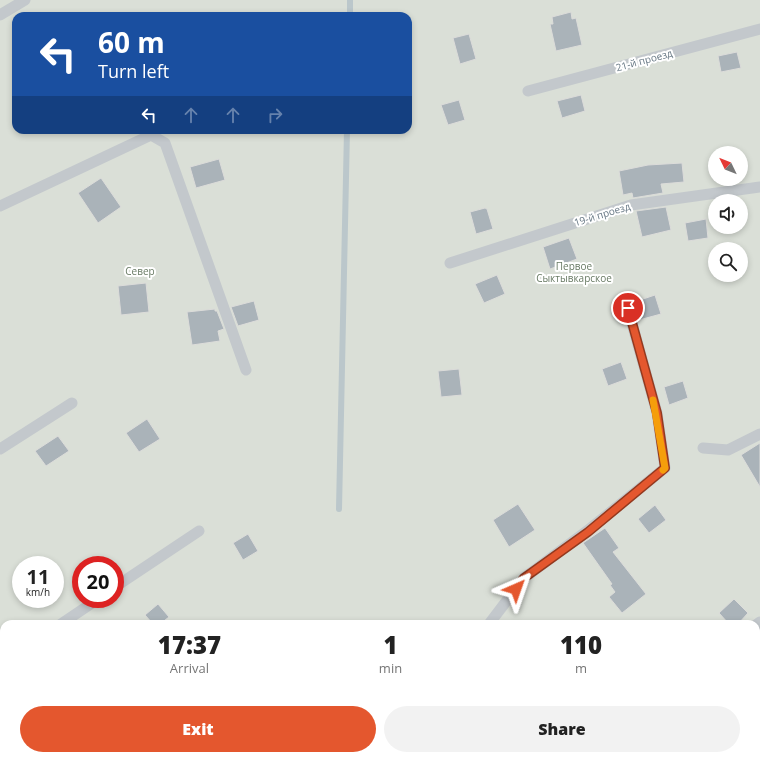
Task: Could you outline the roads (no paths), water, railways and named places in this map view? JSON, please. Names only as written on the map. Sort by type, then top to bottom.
[{"type":"lane","points":[[0,15],[25,0]]},
{"type":"lane","name":"21-й проезд","points":[[528,91],[760,29]]},
{"type":"lane","points":[[0,206],[151,135],[165,143],[246,370]]},
{"type":"lane","name":"19-й проезд","points":[[450,263],[631,205],[760,187]]},
{"type":"lane","points":[[492,620],[524,578],[588,532],[665,468],[657,413],[628,308]]},
{"type":"lane","points":[[0,449],[72,403]]},
{"type":"lane","points":[[703,448],[728,450],[760,434]]},
{"type":"lane","points":[[124,582],[199,530]]},
{"type":"lane","points":[[67,620],[85,608]]},
{"type":"waterway","points":[[350,0],[350,12]]},
{"type":"waterway","points":[[339,509],[347,134]]},
{"type":"park label","name":"Север","points":[[140,271]]},
{"type":"park label","name":"Первое Сыктывкарское","points":[[574,272]]}]
